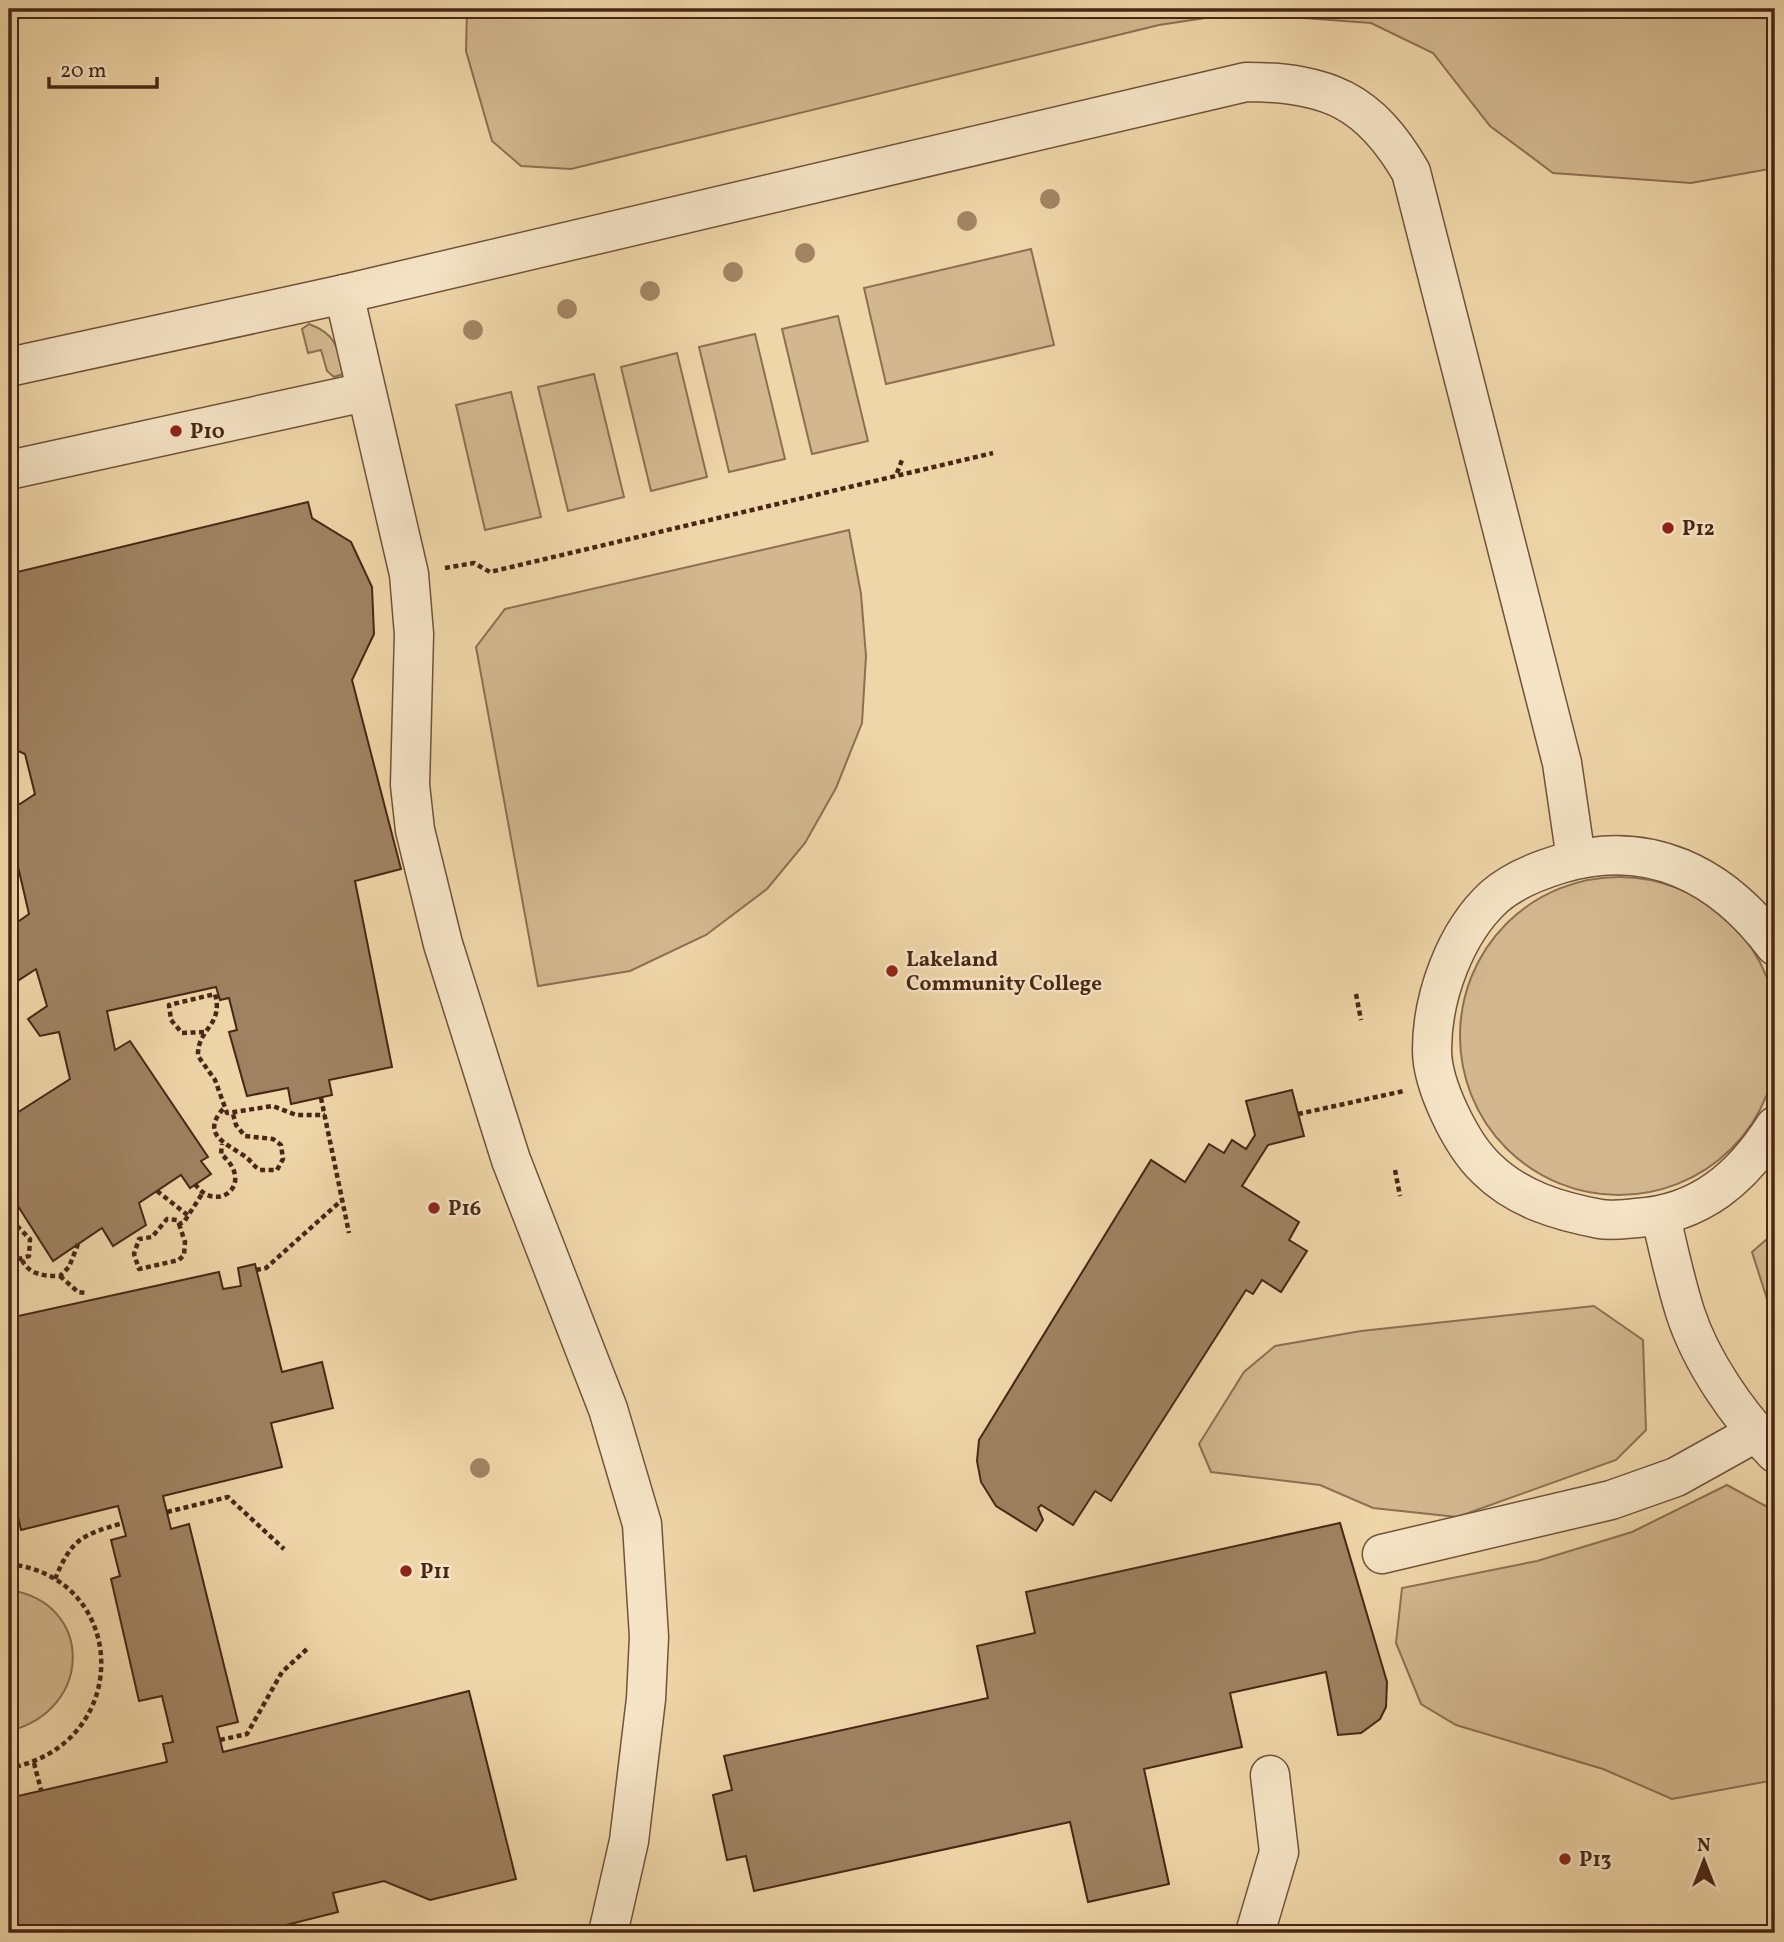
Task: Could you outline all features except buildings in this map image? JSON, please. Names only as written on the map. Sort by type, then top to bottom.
[{"type":"lane","points":[[9,367],[344,294],[1247,82],[1279,82],[1311,88],[1339,98],[1366,114],[1390,137],[1411,172],[1562,763],[1576,859]]},
{"type":"lane","points":[[344,294],[352,395],[409,574],[414,634],[410,785],[415,830],[436,919],[511,1160],[608,1409],[642,1524],[649,1637],[646,1699],[629,1840],[608,1933]]},
{"type":"lane","points":[[9,470],[352,395]]},
{"type":"lane","points":[[1775,946],[1736,900],[1709,881],[1645,857],[1610,855],[1576,859],[1518,881],[1494,897],[1468,928],[1441,987],[1432,1052],[1448,1115],[1486,1168],[1540,1205],[1604,1220],[1661,1216],[1698,1204],[1733,1180],[1757,1154],[1775,1126]]},
{"type":"lane","points":[[1382,1554],[1611,1500],[1765,1443],[1708,1361],[1686,1315],[1661,1216]]},
{"type":"lane","points":[[1255,1933],[1279,1853],[1270,1775]]},
{"type":"path","points":[[409,574],[474,563],[490,572],[993,453]]},
{"type":"path","points":[[896,474],[902,460]]},
{"type":"path","points":[[195,1184],[202,1194],[209,1197],[226,1195],[236,1182],[235,1167],[221,1154],[222,1144],[215,1130],[215,1122],[223,1109],[215,1080],[198,1056],[198,1047],[204,1032],[214,1025],[217,1009],[215,993],[169,1005],[171,1020],[182,1033],[204,1032]]},
{"type":"path","points":[[1356,994],[1361,1020]]},
{"type":"path","points":[[1298,1114],[1405,1091]]},
{"type":"path","points":[[321,1098],[349,1233]]},
{"type":"path","points":[[233,1114],[246,1108],[273,1106],[296,1115],[325,1115]]},
{"type":"path","points":[[222,1144],[243,1154],[260,1170],[269,1172],[282,1165],[284,1151],[281,1145],[273,1139],[245,1136],[236,1125],[233,1114],[223,1109]]},
{"type":"path","points":[[1395,1170],[1400,1196]]},
{"type":"path","points":[[157,1191],[190,1216]]},
{"type":"path","points":[[179,1224],[190,1216],[202,1194]]},
{"type":"path","points":[[256,1270],[266,1268],[342,1199]]},
{"type":"path","points":[[167,1219],[177,1220],[179,1224],[185,1242],[184,1255],[167,1263],[138,1269],[134,1254],[139,1239],[152,1237],[167,1219]]},
{"type":"path","points":[[9,1223],[16,1225],[30,1239],[29,1256],[15,1259],[9,1254]]},
{"type":"path","points":[[61,1276],[69,1267],[78,1244]]},
{"type":"path","points":[[22,1259],[26,1268],[34,1273],[61,1276],[78,1292],[87,1293]]},
{"type":"path","points":[[167,1512],[228,1497],[284,1549]]},
{"type":"path","points":[[55,1579],[68,1549],[85,1535],[123,1523]]},
{"type":"path","points":[[9,1564],[25,1566],[55,1579],[79,1601],[96,1629],[102,1661],[99,1693],[85,1723],[63,1747],[34,1763],[9,1768]]},
{"type":"path","points":[[220,1740],[247,1734],[282,1672],[307,1649]]},
{"type":"path","points":[[34,1763],[41,1790]]},
{"type":"shaded area","points":[[467,9],[1775,9],[1775,168],[1691,183],[1553,173],[1490,126],[1433,53],[1371,23],[1238,13],[1159,25],[571,169],[521,166],[492,141],[466,51]]},
{"type":"shaded area","points":[[1031,249],[1054,345],[886,384],[864,288]]},
{"type":"shaded area","points":[[838,316],[868,441],[812,454],[782,329]]},
{"type":"shaded area","points":[[309,324],[330,337],[339,356],[343,374],[334,377],[327,371],[321,350],[308,353],[302,329]]},
{"type":"shaded area","points":[[755,334],[785,459],[729,472],[699,347]]},
{"type":"shaded area","points":[[677,353],[707,477],[651,491],[621,367]]},
{"type":"shaded area","points":[[594,374],[624,497],[568,511],[538,387]]},
{"type":"shaded area","points":[[511,392],[541,517],[485,530],[456,405]]},
{"type":"shaded area","points":[[849,530],[861,594],[866,656],[862,723],[836,788],[805,843],[767,889],[706,935],[630,971],[538,986],[476,647],[505,609]]},
{"type":"shaded area","points":[[1619,877],[1650,880],[1680,889],[1707,904],[1732,923],[1751,948],[1766,975],[1775,1005],[1778,1036],[1775,1067],[1766,1097],[1751,1124],[1732,1149],[1707,1168],[1680,1183],[1650,1192],[1619,1195],[1588,1192],[1558,1183],[1531,1168],[1506,1149],[1487,1124],[1472,1097],[1463,1067],[1460,1036],[1463,1005],[1472,975],[1487,948],[1506,923],[1531,904],[1558,889],[1588,880]]},
{"type":"shaded area","points":[[1775,1232],[1775,1324],[1752,1252]]},
{"type":"shaded area","points":[[1594,1306],[1643,1340],[1646,1430],[1616,1460],[1457,1517],[1373,1508],[1320,1485],[1211,1472],[1199,1444],[1244,1372],[1275,1346],[1361,1331]]},
{"type":"shaded area","points":[[1727,1485],[1775,1511],[1775,1780],[1672,1799],[1603,1769],[1456,1725],[1421,1704],[1396,1643],[1402,1588],[1537,1561],[1632,1532]]},
{"type":"shaded area","points":[[9,1590],[37,1599],[57,1614],[69,1634],[73,1657],[69,1680],[57,1702],[37,1719],[9,1731]]},
{"type":"place","name":"P10","points":[[176,431]]},
{"type":"place","name":"P12","points":[[1668,528]]},
{"type":"place","name":"Lakeland Community College","points":[[892,971]]},
{"type":"place","name":"P16","points":[[434,1208]]},
{"type":"place","name":"P11","points":[[406,1571]]},
{"type":"place","name":"P13","points":[[1565,1859]]}]
